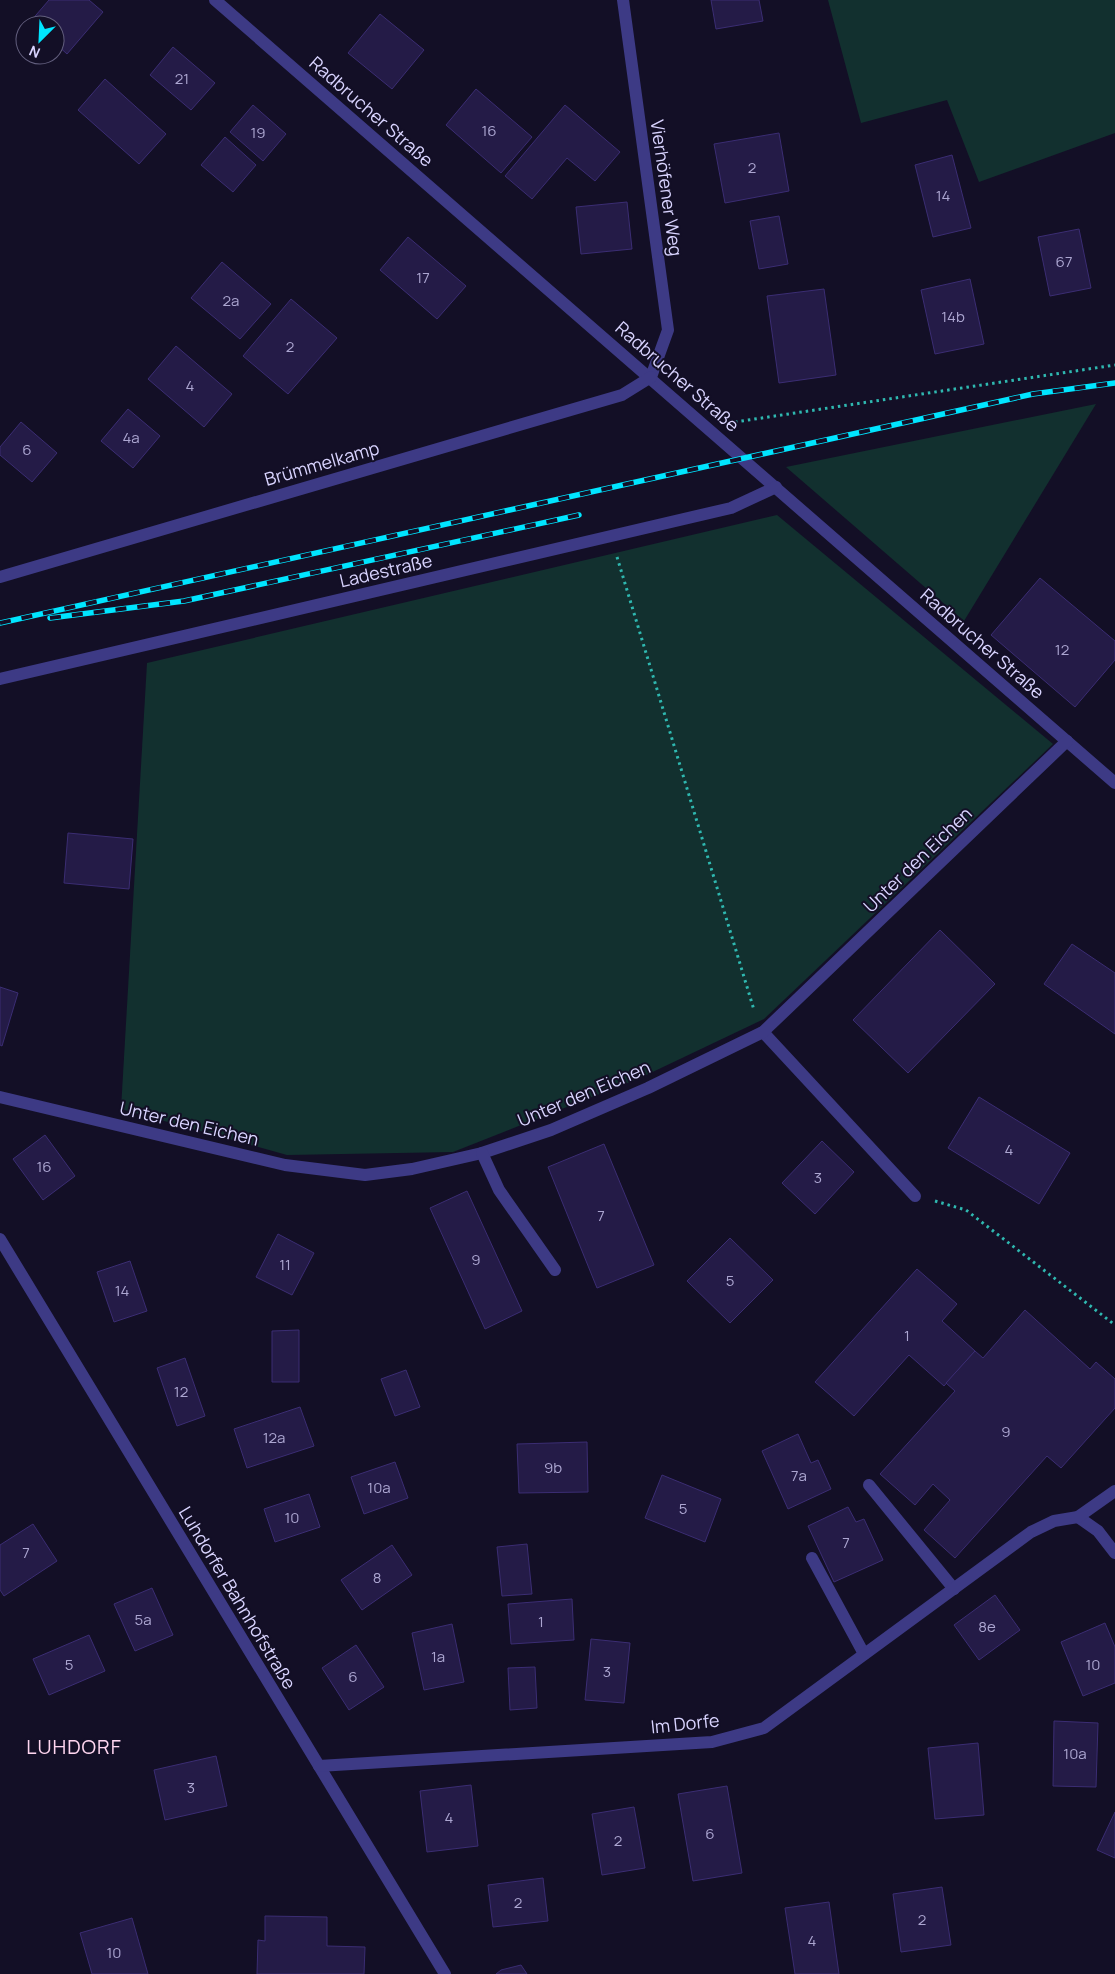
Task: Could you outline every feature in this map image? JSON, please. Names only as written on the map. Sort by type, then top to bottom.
[{"type":"street","name":"Radbrucher Straße","points":[[215,0],[651,377],[1115,783]]},
{"type":"street","name":"Vierhöfener Weg","points":[[623,0],[668,330],[651,377]]},
{"type":"street","name":"Brümmelkamp","points":[[0,577],[622,395],[651,377]]},
{"type":"street","name":"Ladestraße","points":[[0,679],[731,508],[776,487]]},
{"type":"street","name":"Unter den Eichen","points":[[0,1097],[285,1165],[365,1175],[412,1170],[482,1153],[551,1130],[648,1088],[763,1032],[1067,741]]},
{"type":"street","points":[[763,1032],[916,1196]]},
{"type":"street","points":[[482,1153],[499,1190],[555,1270]]},
{"type":"street","name":"Luhdorfer Bahnhofstraße","points":[[0,1239],[445,1974]]},
{"type":"street","points":[[869,1485],[954,1589]]},
{"type":"street","name":"Im Dorfe","points":[[319,1766],[712,1742],[764,1728],[1031,1532],[1054,1521],[1078,1517],[1115,1491]]},
{"type":"street","points":[[1078,1517],[1098,1532],[1115,1553]]},
{"type":"street","points":[[812,1558],[864,1654]]},
{"type":"path","points":[[706,426],[1115,365]]},
{"type":"path","points":[[617,535],[617,557],[763,1032]]},
{"type":"path","points":[[916,1196],[966,1210],[1115,1325]]},
{"type":"green space","points":[[828,0],[1115,0],[1115,133],[979,182],[947,100],[861,123]]},
{"type":"green space","points":[[1096,404],[964,621],[786,467]]},
{"type":"green space","points":[[777,515],[1053,744],[764,1019],[640,1078],[453,1152],[287,1155],[121,1109],[147,663]]},
{"type":"building","points":[[49,0],[89,0],[103,12],[67,54],[65,52],[65,15],[36,15]]},
{"type":"building","points":[[711,0],[759,0],[763,21],[716,29]]},
{"type":"building","points":[[380,14],[424,50],[392,89],[348,53]]},
{"type":"building","points":[[173,47],[215,83],[191,110],[150,75]]},
{"type":"building","points":[[105,79],[166,134],[139,164],[78,110]]},
{"type":"building","points":[[476,89],[532,137],[501,173],[446,125]]},
{"type":"building","points":[[253,105],[286,134],[263,161],[230,132]]},
{"type":"building","points":[[565,105],[620,152],[595,181],[567,158],[532,199],[505,176]]},
{"type":"building","points":[[779,133],[789,191],[725,203],[714,144]]},
{"type":"building","points":[[225,137],[256,165],[233,192],[201,165]]},
{"type":"building","points":[[952,155],[971,228],[933,237],[915,165]]},
{"type":"building","points":[[627,202],[632,249],[581,254],[576,207]]},
{"type":"building","points":[[779,216],[788,264],[759,269],[750,221]]},
{"type":"building","points":[[1079,229],[1091,288],[1050,296],[1038,237]]},
{"type":"building","points":[[408,237],[466,286],[437,319],[380,270]]},
{"type":"building","points":[[222,262],[271,304],[240,339],[191,298]]},
{"type":"building","points":[[970,279],[984,344],[935,354],[921,290]]},
{"type":"building","points":[[824,289],[836,375],[779,383],[767,296]]},
{"type":"building","points":[[291,299],[337,338],[288,394],[243,356]]},
{"type":"building","points":[[176,346],[232,394],[204,427],[148,379]]},
{"type":"building","points":[[128,409],[160,436],[133,468],[101,441]]},
{"type":"building","points":[[21,422],[57,453],[32,482],[0,455],[0,447]]},
{"type":"building","points":[[1040,578],[1115,641],[1115,660],[1075,707],[991,635]]},
{"type":"building","points":[[68,833],[133,839],[129,889],[64,883]]},
{"type":"building","points":[[940,930],[995,984],[908,1073],[853,1020]]},
{"type":"building","points":[[1072,944],[1115,973],[1115,1034],[1044,984]]},
{"type":"building","points":[[0,987],[18,993],[2,1046],[0,1045]]},
{"type":"building","points":[[979,1097],[1070,1153],[1039,1204],[948,1148]]},
{"type":"building","points":[[45,1135],[75,1176],[43,1200],[13,1159]]},
{"type":"building","points":[[822,1141],[854,1172],[815,1214],[782,1183]]},
{"type":"building","points":[[604,1144],[654,1265],[597,1288],[548,1167]]},
{"type":"building","points":[[467,1191],[522,1311],[485,1329],[430,1208]]},
{"type":"building","points":[[278,1234],[314,1253],[292,1295],[256,1277]]},
{"type":"building","points":[[730,1238],[773,1280],[730,1323],[687,1281]]},
{"type":"building","points":[[130,1261],[147,1311],[114,1322],[97,1272]]},
{"type":"building","points":[[917,1269],[957,1304],[942,1321],[975,1351],[944,1386],[909,1355],[854,1416],[815,1382]]},
{"type":"building","points":[[1025,1310],[1090,1369],[1096,1362],[1115,1379],[1115,1408],[1061,1468],[1047,1456],[955,1558],[924,1530],[950,1500],[933,1484],[915,1505],[880,1474],[955,1391],[946,1383],[975,1351],[983,1358]]},
{"type":"building","points":[[299,1330],[299,1382],[272,1382],[272,1331]]},
{"type":"building","points":[[185,1358],[205,1416],[177,1426],[157,1368]]},
{"type":"building","points":[[406,1370],[420,1407],[395,1416],[381,1379]]},
{"type":"building","points":[[300,1407],[314,1446],[247,1468],[234,1429]]},
{"type":"building","points":[[798,1434],[811,1463],[818,1460],[831,1489],[788,1509],[762,1451]]},
{"type":"building","points":[[587,1442],[588,1492],[519,1493],[517,1444]]},
{"type":"building","points":[[395,1462],[408,1498],[364,1514],[351,1477]]},
{"type":"building","points":[[662,1475],[721,1499],[705,1542],[645,1518]]},
{"type":"building","points":[[309,1494],[320,1527],[275,1542],[264,1509]]},
{"type":"building","points":[[848,1507],[856,1522],[864,1519],[883,1560],[834,1582],[808,1526]]},
{"type":"building","points":[[33,1524],[57,1561],[4,1596],[0,1590],[0,1545]]},
{"type":"building","points":[[527,1544],[532,1594],[502,1596],[497,1547]]},
{"type":"building","points":[[392,1545],[412,1575],[362,1610],[341,1580]]},
{"type":"building","points":[[152,1588],[173,1635],[135,1651],[114,1604]]},
{"type":"building","points":[[995,1595],[1020,1630],[979,1660],[954,1625]]},
{"type":"building","points":[[572,1599],[574,1640],[511,1644],[508,1604]]},
{"type":"building","points":[[1105,1623],[1115,1647],[1115,1683],[1083,1696],[1061,1642]]},
{"type":"building","points":[[452,1624],[464,1682],[424,1690],[412,1633]]},
{"type":"building","points":[[89,1635],[105,1671],[49,1695],[33,1659]]},
{"type":"building","points":[[591,1639],[630,1643],[624,1703],[585,1700]]},
{"type":"building","points":[[356,1645],[384,1687],[349,1710],[322,1668]]},
{"type":"building","points":[[535,1667],[537,1708],[510,1710],[508,1668]]},
{"type":"building","points":[[1054,1721],[1098,1723],[1096,1787],[1053,1786]]},
{"type":"building","points":[[978,1743],[984,1815],[935,1819],[928,1748]]},
{"type":"building","points":[[216,1756],[227,1806],[165,1820],[154,1770]]},
{"type":"building","points":[[471,1785],[478,1846],[427,1852],[420,1791]]},
{"type":"building","points":[[727,1786],[742,1873],[693,1881],[678,1794]]},
{"type":"building","points":[[634,1807],[645,1868],[602,1875],[592,1814]]},
{"type":"building","points":[[1115,1812],[1115,1858],[1097,1850]]},
{"type":"building","points":[[543,1878],[548,1921],[493,1927],[488,1885]]},
{"type":"building","points":[[942,1887],[951,1945],[901,1952],[893,1894]]},
{"type":"building","points":[[829,1902],[839,1974],[795,1974],[785,1908]]},
{"type":"building","points":[[265,1916],[327,1917],[327,1946],[365,1947],[364,1974],[257,1974],[258,1940],[265,1941]]},
{"type":"building","points":[[132,1918],[148,1974],[92,1974],[80,1933]]},
{"type":"building","points":[[521,1965],[527,1974],[496,1974],[501,1970]]},
{"type":"railway","points":[[0,623],[1033,394],[1115,383]]},
{"type":"railway","points":[[50,618],[184,601],[579,515]]},
{"type":"district","name":"LUHDORF","points":[[74,1747]]}]
